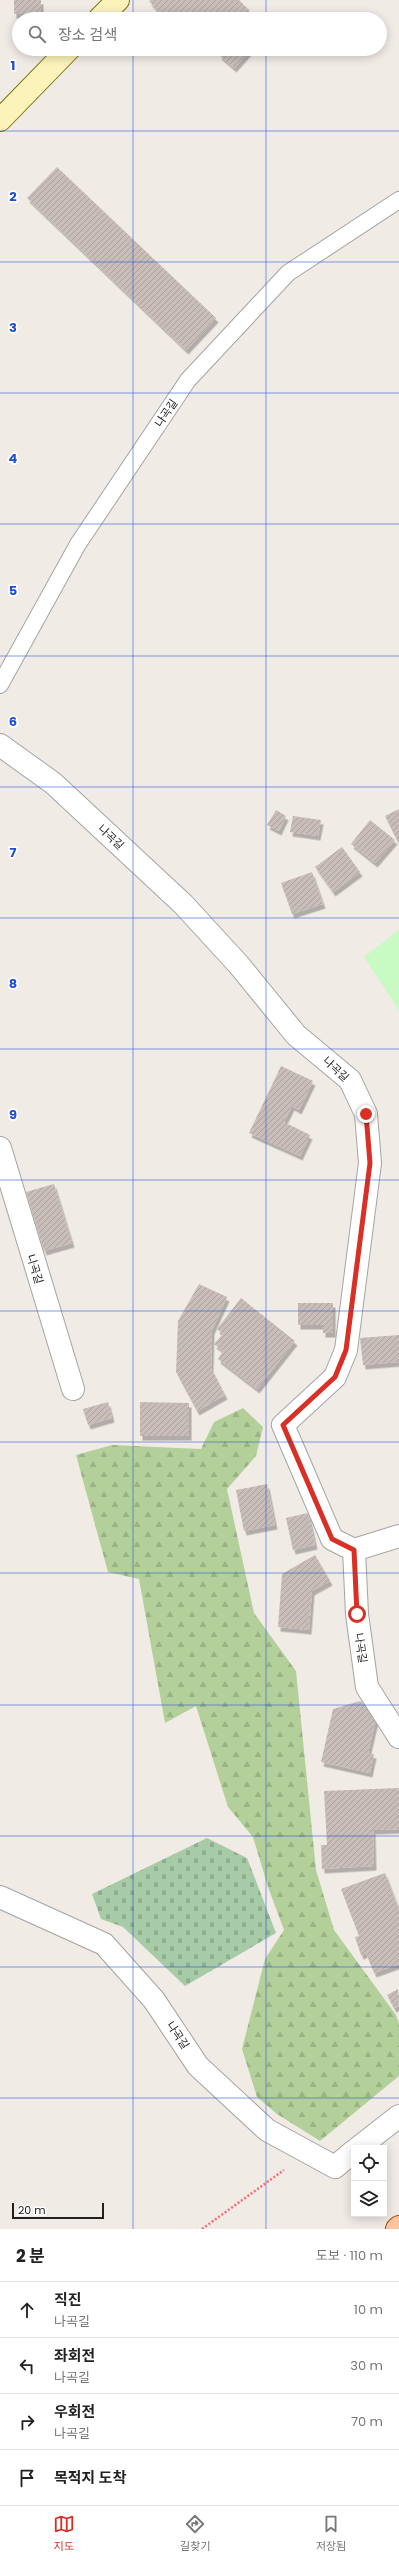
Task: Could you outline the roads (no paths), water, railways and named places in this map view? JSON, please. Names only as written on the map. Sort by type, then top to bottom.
[{"type":"street","points":[[106,12],[118,0]]},
{"type":"street","points":[[0,120],[62,56]]},
{"type":"street","name":"나곡길","points":[[0,745],[53,783],[183,904],[239,965],[296,1035],[350,1080],[366,1114],[370,1163],[346,1350],[335,1377],[283,1425],[332,1539],[354,1550],[357,1614],[367,1687],[399,1737]]},
{"type":"street","name":"나곡길","points":[[0,1148],[72,1389]]},
{"type":"street","points":[[354,1550],[399,1536]]},
{"type":"street","name":"나곡길","points":[[0,1897],[104,1944],[154,2000],[198,2066],[267,2130],[335,2167],[351,2154]]},
{"type":"street","points":[[362,2145],[399,2116]]},
{"type":"lane","name":"나곡길","points":[[0,685],[78,544],[188,380],[288,273],[399,200]]}]
